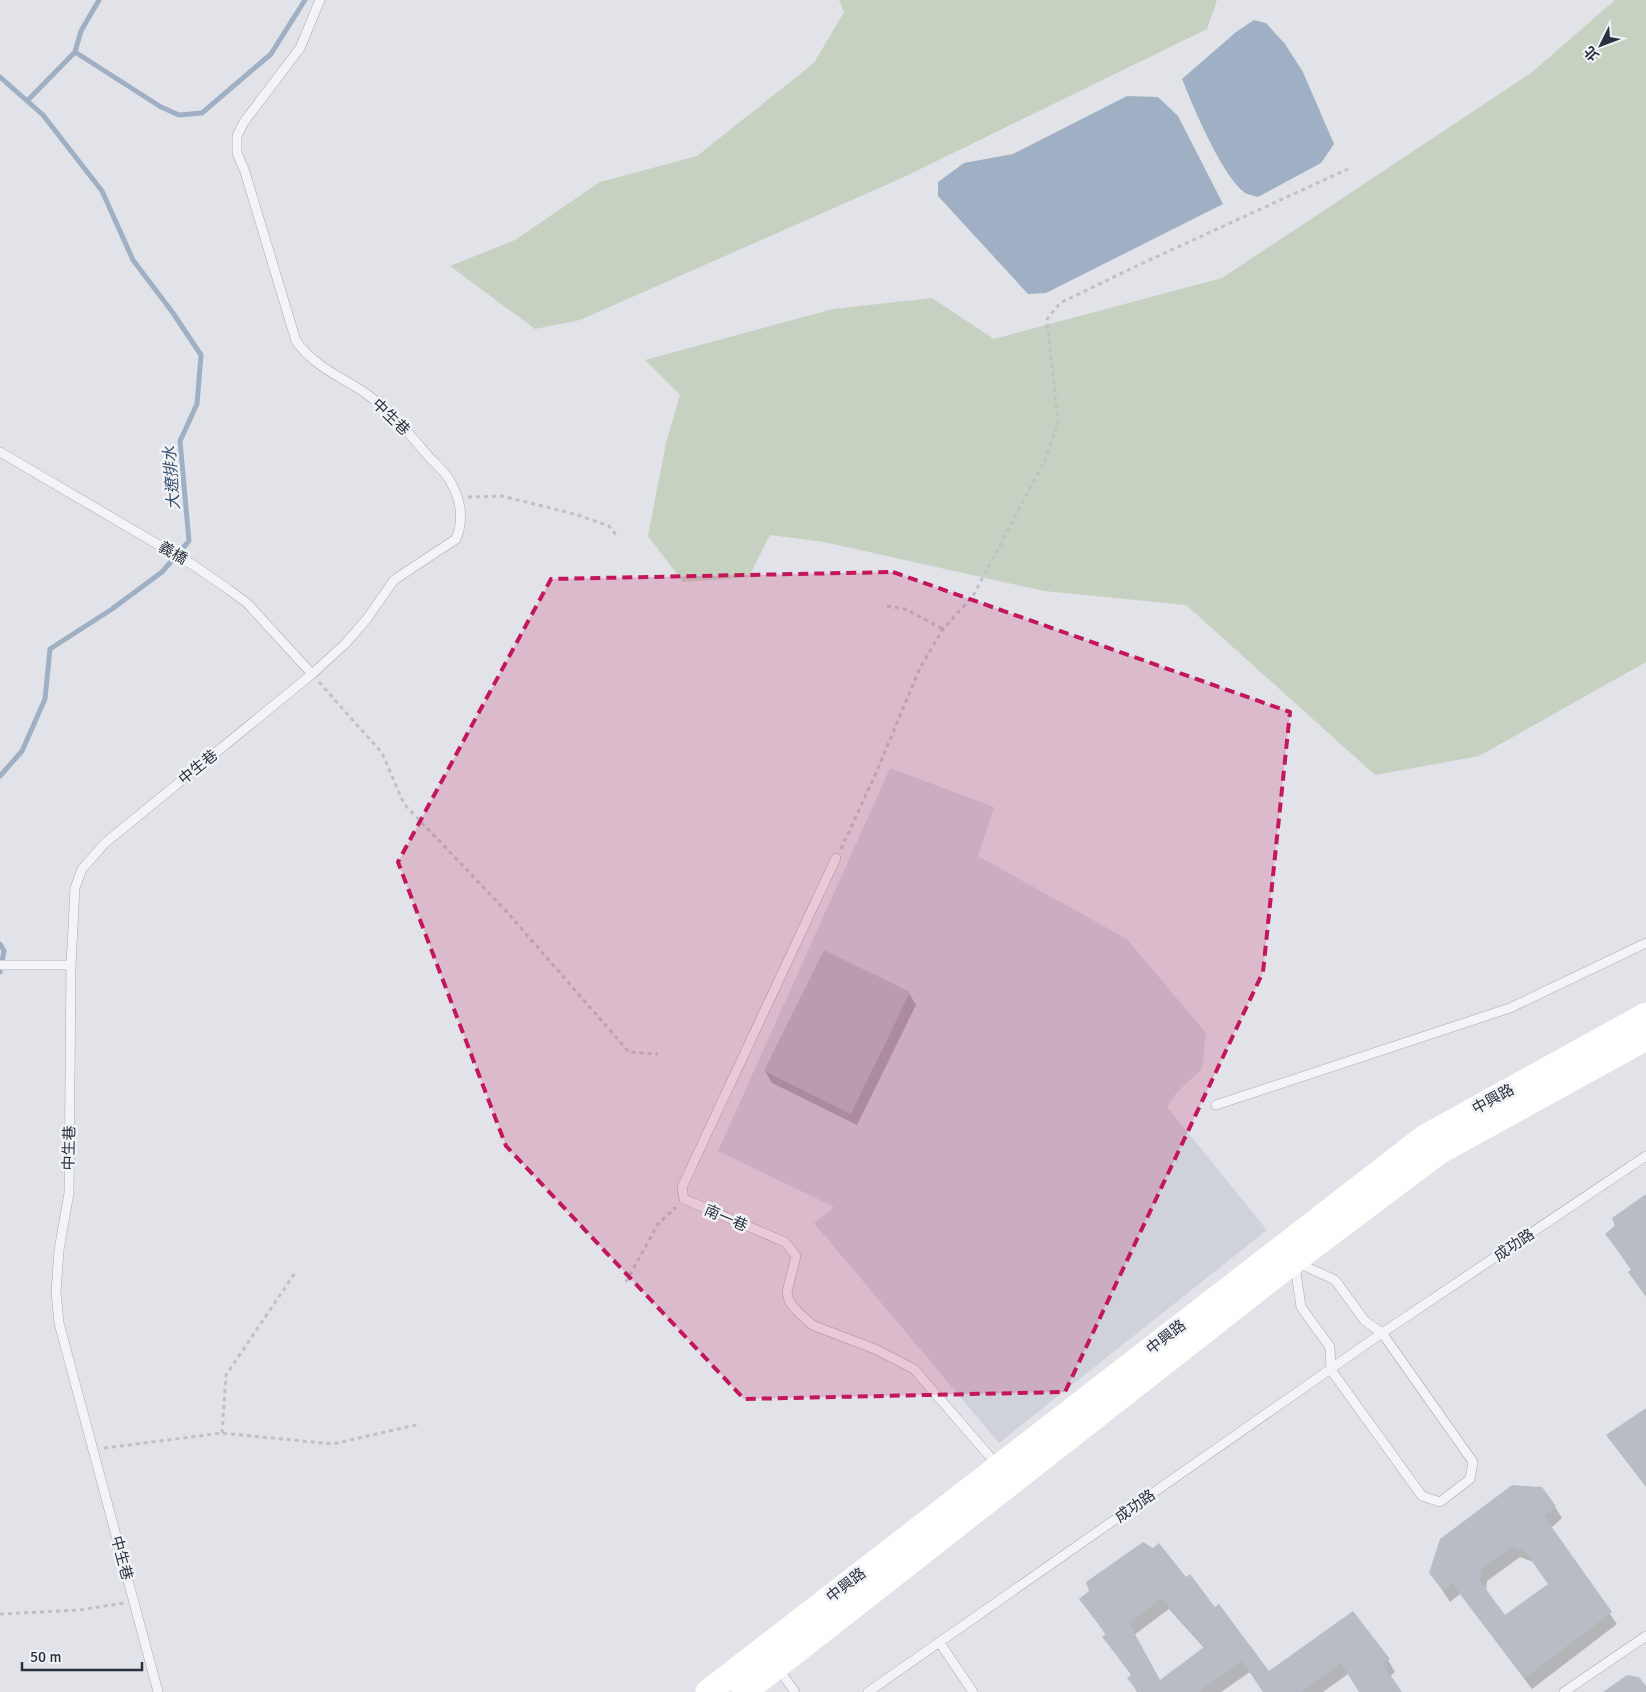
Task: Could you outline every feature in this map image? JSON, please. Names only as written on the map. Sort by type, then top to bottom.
[{"type":"main road","name":"中興路","points":[[708,1692],[1005,1474],[1288,1253],[1425,1137],[1646,1014]]},
{"type":"main road","name":"中興路","points":[[1288,1253],[1439,1152],[1646,1038]]},
{"type":"main road","name":"中興路","points":[[744,1692],[777,1667],[1005,1474]]},
{"type":"lane","name":"中生巷","points":[[158,1692],[60,1323],[56,1292],[59,1250],[69,1193],[71,965],[74,888],[82,869],[105,843],[312,674],[345,644],[366,620],[394,580],[456,540],[461,528],[458,497],[450,480],[400,424],[371,397],[322,368],[306,354],[296,341],[245,172],[236,153],[237,136],[244,122],[300,48],[320,0]]},
{"type":"lane","name":"義橋","points":[[0,452],[193,565],[247,603],[312,674]]},
{"type":"lane","points":[[684,1199],[682,1187],[836,858]]},
{"type":"lane","points":[[1216,1106],[1510,1008],[1646,942]]},
{"type":"lane","points":[[0,965],[71,965]]},
{"type":"lane","name":"成功路","points":[[868,1692],[1382,1333],[1646,1156]]},
{"type":"lane","name":"南一巷","points":[[684,1199],[785,1242],[796,1256],[787,1292],[789,1301],[796,1310],[812,1325],[874,1349],[914,1369],[1005,1474]]},
{"type":"lane","points":[[1288,1253],[1335,1280],[1365,1321],[1382,1333],[1473,1462],[1470,1479],[1440,1502],[1422,1496],[1331,1370],[1330,1346],[1301,1307],[1288,1253]]},
{"type":"lane","points":[[1564,1692],[1646,1636]]},
{"type":"lane","points":[[940,1643],[974,1692]]},
{"type":"lane","points":[[777,1667],[795,1692]]},
{"type":"path","points":[[836,858],[876,773],[920,668],[942,629],[973,596],[1045,460],[1058,424],[1047,319],[1060,303],[1144,262],[1348,169]]},
{"type":"path","points":[[458,497],[502,496],[578,515],[608,526],[618,536]]},
{"type":"path","points":[[887,606],[905,609],[942,629]]},
{"type":"path","points":[[312,674],[382,753],[404,804],[506,911],[629,1052],[658,1054]]},
{"type":"path","points":[[626,1282],[658,1224],[684,1199]]},
{"type":"path","points":[[222,1433],[226,1375],[294,1273]]},
{"type":"path","points":[[93,1448],[222,1433],[333,1444],[420,1424]]},
{"type":"path","points":[[0,1614],[79,1610],[134,1601]]},
{"type":"highlighted area","points":[[893,572],[1290,712],[1263,972],[1065,1392],[744,1399],[506,1146],[398,862],[551,579]]},
{"type":"shaded area","points":[[890,768],[994,807],[978,856],[1127,939],[1206,1033],[1202,1069],[1177,1092],[1167,1107],[1267,1230],[999,1443],[814,1223],[834,1207],[718,1151]]},
{"type":"green space","points":[[839,0],[1217,0],[1207,29],[904,177],[580,320],[535,329],[450,266],[515,240],[600,182],[697,156],[814,63],[844,12]]},
{"type":"green space","points":[[1615,0],[1646,0],[1646,662],[1479,756],[1375,775],[1186,605],[1044,591],[824,542],[770,535],[749,577],[683,582],[648,536],[666,443],[680,395],[645,360],[833,309],[932,298],[994,339],[1222,278],[1531,73]]},
{"type":"water","points":[[1254,20],[1266,23],[1285,44],[1303,72],[1334,144],[1321,163],[1258,197],[1247,194],[1229,174],[1210,141],[1182,79],[1236,32]]},
{"type":"water","points":[[1127,96],[1158,97],[1178,116],[1223,204],[1046,293],[1028,294],[938,196],[938,182],[964,163],[1013,154]]},
{"type":"building","points":[[824,950],[910,992],[851,1114],[764,1071]]},
{"type":"building","points":[[1646,1194],[1646,1295],[1628,1272],[1632,1269],[1605,1234],[1615,1226],[1612,1218]]},
{"type":"building","points":[[1646,1408],[1646,1486],[1606,1435]]},
{"type":"building","points":[[1512,1485],[1542,1487],[1556,1506],[1544,1516],[1612,1612],[1525,1678],[1452,1583],[1443,1591],[1429,1573],[1440,1539]],"holes":[[[1513,1546],[1525,1551],[1548,1584],[1505,1615],[1480,1581],[1481,1569]]]},
{"type":"building","points":[[1143,1542],[1153,1548],[1159,1543],[1186,1577],[1190,1574],[1215,1607],[1219,1604],[1269,1671],[1353,1611],[1390,1659],[1383,1664],[1402,1692],[1359,1692],[1341,1663],[1300,1692],[1263,1692],[1242,1661],[1198,1692],[1138,1692],[1127,1678],[1132,1674],[1102,1637],[1106,1634],[1079,1599],[1089,1591],[1086,1582]],"holes":[[[1162,1598],[1204,1647],[1160,1680],[1129,1623]]]},
{"type":"building","points":[[1627,1675],[1639,1677],[1646,1686],[1646,1692],[1603,1692]]},
{"type":"waterway","points":[[28,100],[75,52],[81,31],[99,0]]},
{"type":"waterway","points":[[75,52],[161,107],[179,115],[202,113],[271,54],[305,0]]},
{"type":"waterway","name":"大遼排水","points":[[0,77],[43,115],[102,191],[133,260],[173,313],[201,355],[197,404],[180,441],[189,541],[162,572],[112,609],[50,649],[45,699],[22,751],[0,776]]},
{"type":"waterway","name":"大遼排水","points":[[0,944],[4,951],[0,972]]}]
